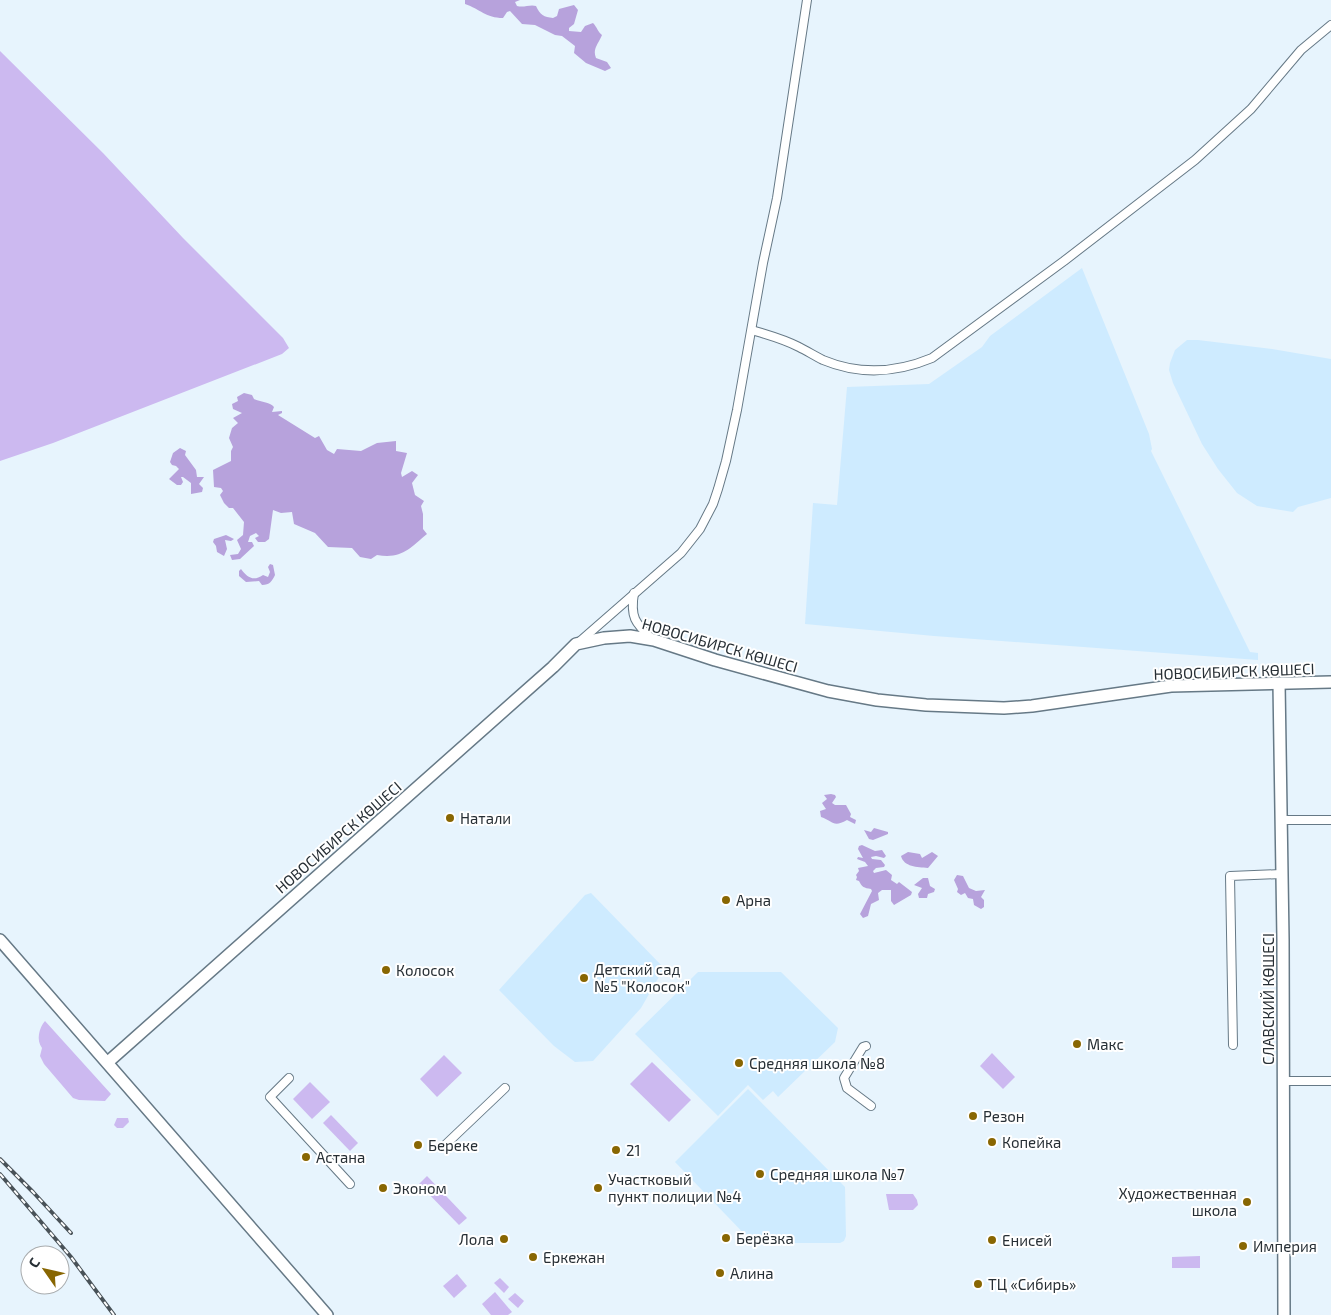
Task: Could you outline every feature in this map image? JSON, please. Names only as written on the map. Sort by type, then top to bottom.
[{"type":"main road","name":"НОВОСИБИРСК КӨШЕСІ","points":[[108,1062],[553,667],[576,644],[630,636],[654,640],[715,660],[828,691],[894,703],[926,705],[1004,708],[1032,706],[1171,686],[1331,682]]},
{"type":"main road","name":"СЛАВСКИЙ КӨШЕСІ","points":[[1279,682],[1284,1315]]},
{"type":"main road","points":[[0,940],[327,1315]]},
{"type":"street","points":[[576,644],[669,564],[686,547],[700,529],[713,504],[726,461],[781,177],[807,0]]},
{"type":"street","points":[[752,330],[798,346],[822,360],[868,371],[891,370],[932,358],[1064,261],[1195,160],[1251,109],[1301,50],[1331,25]]},
{"type":"street","points":[[634,593],[632,609],[634,618],[638,625],[654,640]]},
{"type":"street","points":[[1280,820],[1331,820]]},
{"type":"street","points":[[1233,1045],[1230,876],[1281,874]]},
{"type":"street","points":[[866,1046],[844,1078],[846,1088],[871,1106]]},
{"type":"street","points":[[289,1078],[270,1097],[350,1184]]},
{"type":"street","points":[[1283,1081],[1331,1081]]},
{"type":"street","points":[[444,1147],[506,1088]]},
{"type":"shaded area","points":[[465,0],[520,0],[515,2],[517,6],[536,6],[543,15],[553,18],[557,16],[559,9],[574,5],[578,10],[574,24],[569,28],[569,31],[581,32],[585,26],[593,23],[602,35],[595,49],[596,58],[607,62],[611,68],[605,71],[586,63],[574,53],[575,46],[562,36],[555,35],[535,25],[522,24],[510,11],[503,18],[492,17],[465,4]]},
{"type":"shaded area","points":[[0,51],[103,153],[183,238],[283,338],[289,348],[282,354],[53,443],[0,461]]},
{"type":"shaded area","points":[[1082,268],[1149,434],[1151,451],[1250,652],[1258,653],[1258,660],[934,636],[805,624],[813,503],[837,505],[847,387],[929,384],[982,347],[990,336]]},
{"type":"shaded area","points":[[1187,340],[1272,349],[1331,359],[1331,498],[1298,507],[1293,512],[1257,506],[1237,493],[1218,469],[1202,444],[1173,383],[1169,370],[1170,363],[1175,350]]},
{"type":"shaded area","points":[[244,393],[252,395],[254,399],[272,405],[274,407],[272,412],[282,411],[278,415],[315,438],[319,436],[327,450],[334,454],[337,449],[361,451],[377,443],[396,441],[396,451],[407,453],[401,473],[402,477],[412,471],[418,475],[412,483],[415,495],[424,501],[421,506],[423,529],[427,534],[405,552],[393,556],[377,555],[371,559],[360,557],[352,548],[328,547],[315,533],[294,524],[292,512],[281,513],[273,510],[269,539],[265,542],[258,542],[255,538],[259,536],[256,533],[250,536],[248,542],[252,542],[254,546],[240,559],[232,560],[230,555],[238,554],[241,549],[237,540],[243,535],[244,522],[233,508],[229,508],[224,503],[220,495],[223,491],[221,488],[214,487],[213,470],[231,461],[233,447],[229,438],[232,428],[238,423],[233,418],[242,413],[233,409],[232,404],[238,401],[237,397]]},
{"type":"shaded area","points":[[180,448],[186,451],[185,455],[196,470],[197,477],[204,477],[199,484],[203,488],[202,492],[191,494],[191,483],[183,477],[181,477],[183,482],[181,485],[177,485],[169,479],[179,469],[170,462],[173,453]]},
{"type":"shaded area","points":[[226,535],[234,539],[231,541],[225,540],[227,549],[224,556],[217,552],[213,542],[214,539]]},
{"type":"shaded area","points":[[270,564],[273,565],[275,575],[272,581],[267,584],[262,585],[259,581],[246,582],[239,576],[241,569],[250,578],[263,575],[268,577],[270,572],[268,567]]},
{"type":"shaded area","points":[[831,794],[836,797],[832,803],[835,805],[846,805],[851,814],[850,817],[856,820],[855,824],[847,820],[836,824],[821,817],[820,811],[826,809],[822,803],[827,799],[824,795]]},
{"type":"shaded area","points":[[874,828],[888,832],[888,834],[873,840],[869,839],[864,830],[871,832]]},
{"type":"shaded area","points":[[862,845],[875,851],[882,850],[886,856],[884,858],[871,857],[872,859],[881,860],[885,865],[884,867],[876,868],[873,871],[874,873],[886,870],[892,875],[891,880],[897,884],[899,882],[912,892],[911,895],[894,905],[891,901],[891,890],[882,890],[878,893],[879,900],[871,904],[868,916],[863,918],[860,914],[872,891],[856,880],[858,868],[868,866],[865,862],[857,859],[858,857],[863,858],[858,849]]},
{"type":"shaded area","points":[[908,852],[920,854],[922,858],[932,852],[938,856],[928,868],[912,866],[905,862],[901,856]]},
{"type":"shaded area","points":[[957,875],[963,876],[969,888],[976,891],[985,890],[981,897],[984,900],[984,907],[981,909],[974,905],[973,899],[968,898],[965,893],[961,895],[957,892],[958,889],[954,880]]},
{"type":"shaded area","points":[[923,878],[928,878],[930,886],[935,889],[934,892],[928,894],[927,898],[919,898],[918,894],[922,888],[914,885]]},
{"type":"shaded area","name":"Детский сад №5 \"Колосок\"","points":[[591,893],[664,968],[641,1008],[593,1061],[575,1062],[554,1046],[499,990],[585,895]]},
{"type":"shaded area","name":"Средняя школа №8","points":[[698,972],[781,972],[838,1028],[835,1042],[778,1097],[773,1091],[763,1100],[748,1085],[718,1116],[635,1034]]},
{"type":"shaded area","points":[[45,1021],[111,1094],[105,1101],[73,1098],[44,1064],[40,1056],[42,1048],[39,1038],[41,1027]]},
{"type":"shaded area","points":[[992,1053],[1015,1077],[1003,1089],[980,1066]]},
{"type":"shaded area","points":[[444,1055],[462,1073],[437,1097],[420,1079]]},
{"type":"shaded area","points":[[652,1062],[691,1100],[669,1122],[630,1084]]},
{"type":"shaded area","points":[[310,1082],[330,1102],[312,1119],[293,1099]]},
{"type":"shaded area","name":"Средняя школа №7","points":[[748,1089],[845,1187],[846,1236],[844,1241],[840,1243],[753,1243],[675,1162]]},
{"type":"shaded area","points":[[331,1115],[358,1143],[350,1151],[323,1123]]},
{"type":"shaded area","points":[[117,1118],[128,1118],[129,1122],[123,1128],[117,1128],[114,1125]]},
{"type":"shaded area","points":[[427,1176],[467,1218],[459,1225],[419,1184]]},
{"type":"shaded area","points":[[886,1194],[913,1194],[918,1205],[913,1210],[889,1210]]},
{"type":"shaded area","points":[[1200,1256],[1200,1268],[1172,1268],[1172,1257]]},
{"type":"shaded area","points":[[457,1274],[467,1286],[454,1298],[443,1286]]},
{"type":"shaded area","points":[[500,1278],[509,1287],[504,1293],[494,1283]]},
{"type":"shaded area","points":[[495,1292],[512,1312],[508,1315],[491,1315],[482,1304]]},
{"type":"shaded area","points":[[515,1293],[524,1301],[518,1308],[508,1299]]},
{"type":"railway","points":[[0,1159],[71,1233]]},
{"type":"railway","points":[[0,1174],[71,1257],[114,1315]]},
{"type":"place","name":"Натали","points":[[450,818]]},
{"type":"place","name":"Арна","points":[[726,900]]},
{"type":"place","name":"Колосок","points":[[386,970]]},
{"type":"place","name":"Детский сад №5 \"Колосок\"","points":[[584,978]]},
{"type":"place","name":"Макс","points":[[1077,1044]]},
{"type":"place","name":"Средняя школа №8","points":[[739,1063]]},
{"type":"place","name":"Резон","points":[[973,1116]]},
{"type":"place","name":"Копейка","points":[[992,1142]]},
{"type":"place","name":"Береке","points":[[418,1145]]},
{"type":"place","name":"21","points":[[616,1150]]},
{"type":"place","name":"Астана","points":[[306,1157]]},
{"type":"place","name":"Средняя школа №7","points":[[760,1174]]},
{"type":"place","name":"Эконом","points":[[383,1188]]},
{"type":"place","name":"Участковый пункт полиции №4","points":[[598,1188]]},
{"type":"place","name":"Художественная школа","points":[[1247,1202]]},
{"type":"place","name":"Берёзка","points":[[726,1238]]},
{"type":"place","name":"Лола","points":[[504,1239]]},
{"type":"place","name":"Енисей","points":[[992,1240]]},
{"type":"place","name":"Империя","points":[[1243,1246]]},
{"type":"place","name":"Еркежан","points":[[533,1257]]},
{"type":"place","name":"Алина","points":[[720,1273]]},
{"type":"place","name":"ТЦ «Сибирь»","points":[[978,1284]]}]
